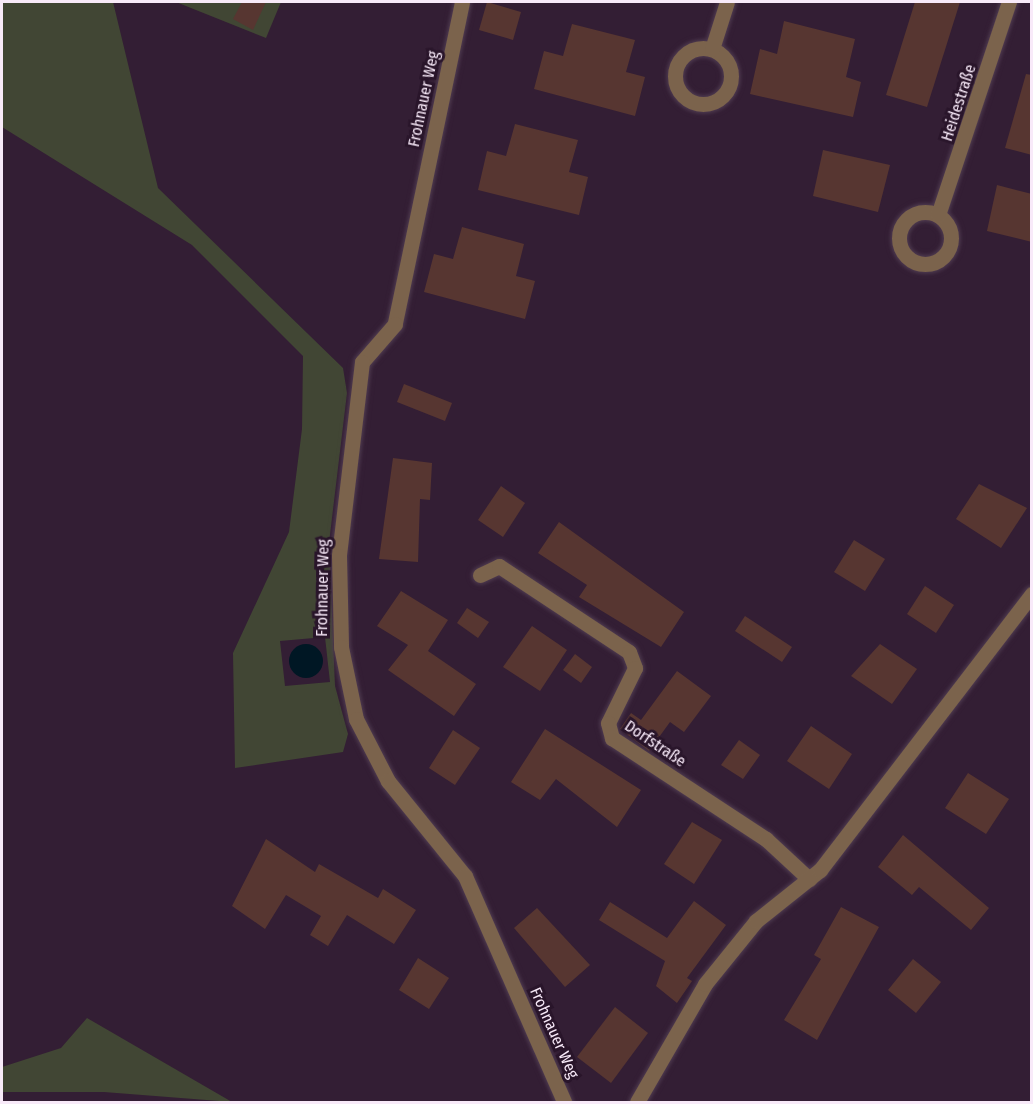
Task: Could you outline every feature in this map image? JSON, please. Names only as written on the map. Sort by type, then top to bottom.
[{"type":"street","name":"Frohnauer Weg","points":[[462,2],[395,324],[362,362],[339,556],[340,646],[356,718],[388,781],[465,876],[564,1102]]},
{"type":"street","points":[[712,50],[728,2]]},
{"type":"street","name":"Heidestraße","points":[[938,215],[1009,2]]},
{"type":"street","name":"Dorfstraße","points":[[480,575],[499,566],[628,652],[635,668],[608,732],[766,839],[808,879]]},
{"type":"street","points":[[637,1102],[705,984],[756,921],[808,879],[965,685],[1032,594]]},
{"type":"green space","points":[[2,2],[113,2],[158,188],[343,368],[347,393],[329,543],[335,686],[348,734],[343,752],[235,768],[233,653],[289,532],[302,429],[303,356],[192,245],[2,127]],"holes":[[[325,637],[330,682],[285,686],[280,641]]]},
{"type":"green space","points":[[176,2],[281,2],[266,38]]},
{"type":"green space","points":[[87,1018],[232,1102],[104,1092],[2,1092],[2,1067],[61,1048]]},
{"type":"water","points":[[306,644],[318,649],[323,661],[318,673],[306,678],[294,673],[289,661],[294,649]]},
{"type":"building","points":[[242,2],[266,2],[253,30],[233,19]]},
{"type":"building","points":[[487,2],[521,12],[513,40],[479,30]]},
{"type":"building","points":[[915,2],[960,2],[927,107],[886,95]]},
{"type":"building","points":[[784,21],[855,39],[846,77],[861,82],[853,117],[750,94],[760,49],[777,54]]},
{"type":"building","points":[[572,24],[635,40],[626,72],[645,77],[635,116],[534,89],[544,51],[563,56]]},
{"type":"building","points":[[1026,74],[1032,75],[1032,155],[1005,148]]},
{"type":"building","points":[[515,124],[578,140],[569,172],[588,177],[579,215],[478,190],[487,151],[506,156]]},
{"type":"building","points":[[823,150],[890,165],[878,212],[813,196]]},
{"type":"building","points":[[997,185],[1032,194],[1032,242],[987,231]]},
{"type":"building","points":[[462,227],[524,244],[516,276],[535,281],[525,319],[424,292],[434,254],[453,259]]},
{"type":"building","points":[[404,384],[452,403],[445,421],[397,402]]},
{"type":"building","points":[[393,458],[432,463],[430,500],[420,499],[418,562],[379,559]]},
{"type":"building","points":[[979,484],[1027,508],[1001,548],[956,519]]},
{"type":"building","points":[[501,486],[525,503],[503,537],[478,520]]},
{"type":"building","points":[[559,522],[684,612],[661,647],[579,597],[587,585],[538,553]]},
{"type":"building","points":[[854,540],[885,559],[865,591],[834,572]]},
{"type":"building","points":[[925,586],[954,605],[936,633],[907,614]]},
{"type":"building","points":[[401,591],[448,620],[428,651],[476,684],[454,716],[388,670],[408,645],[377,626]]},
{"type":"building","points":[[467,608],[489,622],[478,638],[457,623]]},
{"type":"building","points":[[745,616],[792,647],[782,662],[735,631]]},
{"type":"building","points":[[532,626],[567,650],[540,691],[503,667]]},
{"type":"building","points":[[880,644],[917,669],[892,704],[851,676]]},
{"type":"building","points":[[575,654],[592,667],[581,683],[563,670]]},
{"type":"building","points":[[677,671],[711,696],[684,732],[670,722],[649,751],[620,729],[631,713],[641,720]]},
{"type":"building","points":[[811,726],[852,754],[829,789],[787,761]]},
{"type":"building","points":[[545,729],[641,790],[617,827],[556,779],[540,800],[511,782]]},
{"type":"building","points":[[453,730],[480,748],[455,785],[429,768]]},
{"type":"building","points":[[739,740],[760,755],[743,779],[721,765]]},
{"type":"building","points":[[968,773],[1009,799],[986,834],[945,808]]},
{"type":"building","points":[[692,822],[722,840],[694,884],[664,864]]},
{"type":"building","points":[[903,835],[989,908],[971,930],[919,887],[912,895],[878,867]]},
{"type":"building","points":[[266,839],[315,872],[319,864],[378,898],[383,889],[416,910],[394,944],[347,915],[328,946],[310,935],[321,916],[286,895],[265,929],[232,906]]},
{"type":"building","points":[[694,901],[726,925],[687,978],[692,981],[677,1003],[656,986],[665,961],[599,920],[610,902],[667,938]]},
{"type":"building","points":[[841,907],[879,927],[817,1040],[784,1020],[821,959],[814,955]]},
{"type":"building","points":[[537,908],[590,965],[565,987],[514,928]]},
{"type":"building","points":[[418,958],[449,978],[429,1009],[399,990]]},
{"type":"building","points":[[913,959],[941,982],[916,1013],[888,990]]},
{"type":"building","points":[[615,1007],[648,1033],[611,1083],[577,1057]]}]
